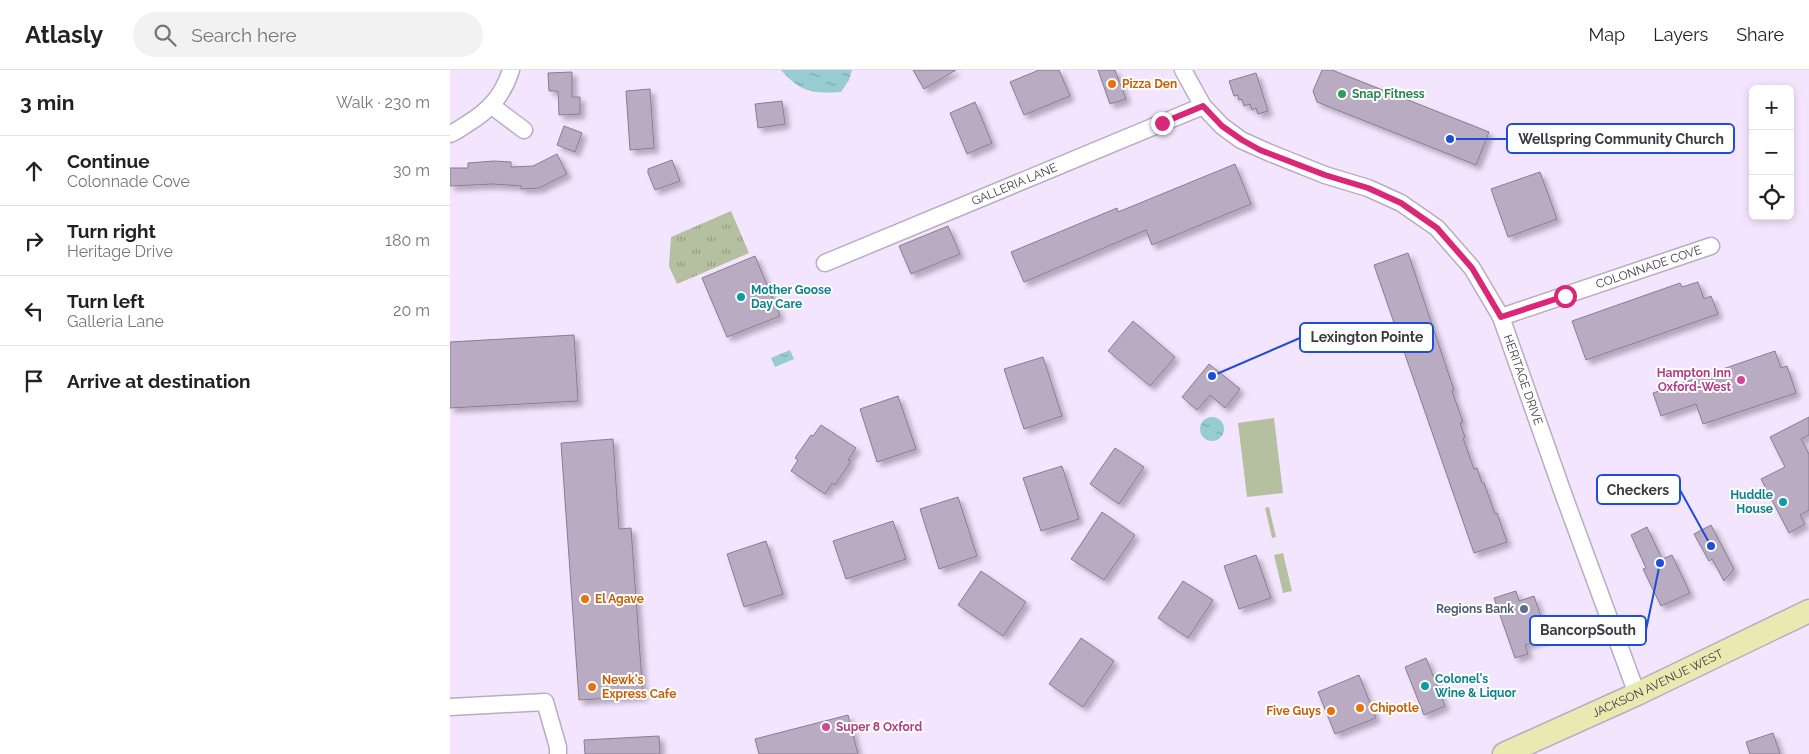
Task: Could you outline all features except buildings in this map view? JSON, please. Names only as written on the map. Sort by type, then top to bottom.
[{"type":"main road","name":"JACKSON AVENUE WEST","points":[[1513,752],[1809,611]]},
{"type":"street","points":[[450,134],[492,106],[506,87],[511,70]]},
{"type":"street","name":"HERITAGE DRIVE","points":[[1183,70],[1203,106],[1222,126],[1242,140],[1260,150],[1325,175],[1368,188],[1401,203],[1437,228],[1472,268],[1501,317],[1637,694]]},
{"type":"street","points":[[492,106],[524,130]]},
{"type":"street","name":"GALLERIA LANE","points":[[825,263],[1203,106]]},
{"type":"street","name":"COLONNADE COVE","points":[[1501,317],[1712,246]]},
{"type":"street","points":[[450,707],[545,702],[558,754]]},
{"type":"green space","points":[[731,211],[749,253],[677,284],[669,266],[671,237]]},
{"type":"green space","points":[[1274,418],[1283,493],[1247,497],[1238,423]]},
{"type":"green space","points":[[1269,507],[1276,537],[1272,538],[1265,508]]},
{"type":"green space","points":[[1283,553],[1292,591],[1283,593],[1274,555]]},
{"type":"water","points":[[781,70],[852,70],[849,80],[841,92],[831,93],[815,92],[801,87]]},
{"type":"water","points":[[790,350],[794,359],[775,367],[771,358]]},
{"type":"water","points":[[1212,417],[1220,421],[1224,429],[1220,437],[1212,441],[1204,437],[1200,429],[1204,421]]},
{"type":"place","name":"Pizza Den","points":[[1112,84]]},
{"type":"place","name":"Snap Fitness","points":[[1342,94]]},
{"type":"place","name":"Wellspring Community Church","points":[[1450,139]]},
{"type":"place","name":"Mother Goose Day Care","points":[[741,297]]},
{"type":"place","name":"Lexington Pointe","points":[[1212,376]]},
{"type":"place","name":"Hampton Inn Oxford-West","points":[[1741,380]]},
{"type":"place","name":"Huddle House","points":[[1783,502]]},
{"type":"place","name":"Checkers","points":[[1711,546]]},
{"type":"place","name":"BancorpSouth","points":[[1660,563]]},
{"type":"place","name":"El Agave","points":[[585,599]]},
{"type":"place","name":"Regions Bank","points":[[1524,609]]},
{"type":"place","name":"Colonel's Wine & Liquor","points":[[1425,686]]},
{"type":"place","name":"Newk's Express Cafe","points":[[592,687]]},
{"type":"place","name":"Chipotle","points":[[1360,708]]},
{"type":"place","name":"Five Guys","points":[[1331,711]]},
{"type":"place","name":"Super 8 Oxford","points":[[826,727]]},
{"type":"route","points":[[1162,123],[1203,106],[1222,126],[1260,150],[1325,175],[1368,188],[1401,203],[1437,228],[1472,268],[1501,317],[1565,296]]}]
